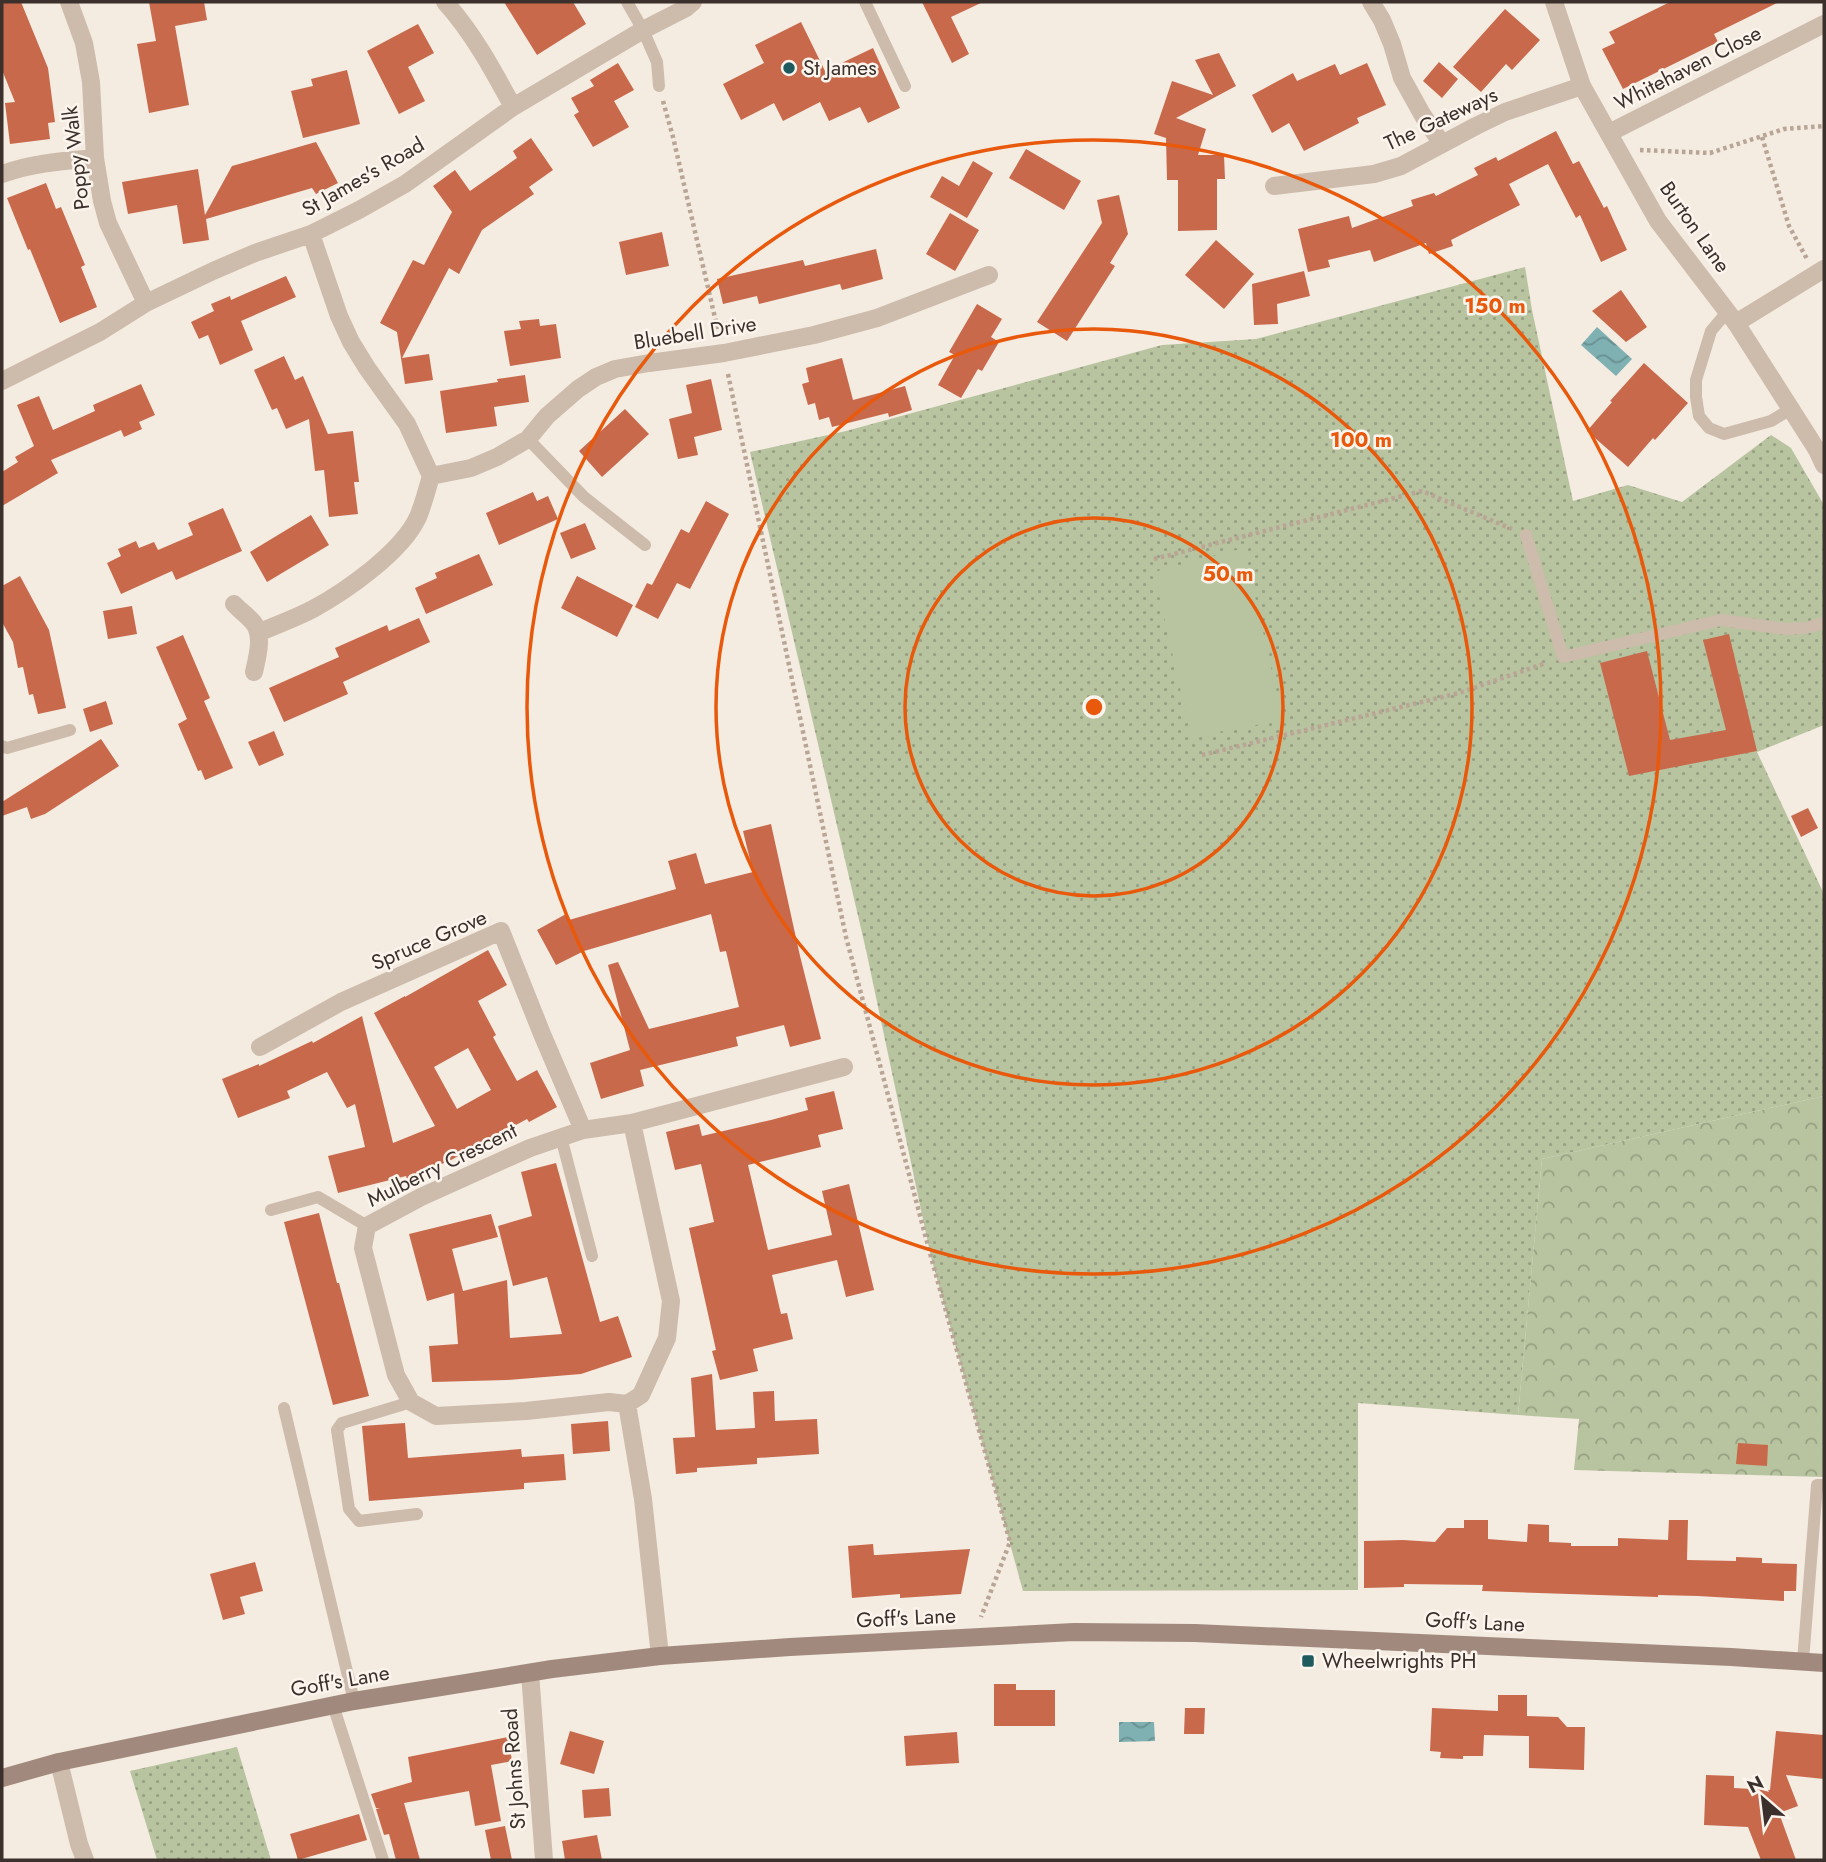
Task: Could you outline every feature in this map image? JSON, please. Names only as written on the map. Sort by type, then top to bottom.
[{"type":"main road","name":"Goff's Lane","points":[[2,1778],[60,1762],[354,1701],[660,1656],[790,1647],[1074,1632],[1209,1633],[1824,1662]]},
{"type":"street","name":"Poppy Walk","points":[[69,2],[84,43],[91,82],[95,158],[108,223],[146,303]]},
{"type":"street","points":[[445,2],[477,44],[513,107]]},
{"type":"street","name":"St James's Road","points":[[2,381],[100,332],[146,303],[255,253],[311,234],[405,184],[513,107],[693,2]]},
{"type":"street","points":[[1371,2],[1392,44],[1402,78],[1442,144]]},
{"type":"street","name":"Burton Lane","points":[[1554,2],[1582,86],[1658,220],[1732,318],[1824,465]]},
{"type":"street","name":"Whitehaven Close","points":[[1609,133],[1824,23]]},
{"type":"street","name":"The Gateways","points":[[1274,186],[1374,174],[1401,166],[1506,112],[1582,86]]},
{"type":"street","points":[[2,174],[44,162],[95,158]]},
{"type":"street","points":[[258,633],[313,609],[383,560],[404,539],[417,519],[431,476],[407,424],[351,342],[339,316],[311,234]]},
{"type":"street","points":[[1732,318],[1820,272]]},
{"type":"street","name":"Bluebell Drive","points":[[431,476],[471,468],[528,439],[547,416],[578,389],[615,369],[724,353],[814,335],[877,318],[989,275]]},
{"type":"street","points":[[234,604],[255,624],[258,633],[254,672]]},
{"type":"street","name":"Spruce Grove","points":[[260,1047],[341,1002],[501,931],[583,1130]]},
{"type":"street","name":"Mulberry Crescent","points":[[411,1402],[396,1375],[363,1248],[367,1226],[421,1197],[530,1148],[561,1137],[583,1130],[632,1123],[844,1067]]},
{"type":"street","points":[[411,1402],[436,1416],[526,1411],[609,1402],[627,1404],[641,1395],[667,1338],[671,1301],[632,1123]]},
{"type":"street","points":[[627,1404],[643,1499],[660,1656]]},
{"type":"street","name":"St Johns Road","points":[[530,1674],[544,1860]]},
{"type":"street","points":[[60,1762],[85,1860]]},
{"type":"lane","points":[[627,2],[657,62],[659,86]]},
{"type":"lane","points":[[865,2],[905,86]]},
{"type":"lane","points":[[1732,318],[1711,331],[1696,380],[1699,416],[1709,428],[1724,434],[1771,421],[1791,409]]},
{"type":"lane","points":[[528,439],[584,497],[645,545]]},
{"type":"lane","points":[[1526,535],[1563,657],[1721,620],[1786,629],[1806,628],[1824,623]]},
{"type":"lane","points":[[2,746],[7,748],[71,730]]},
{"type":"lane","points":[[561,1137],[592,1256]]},
{"type":"lane","points":[[271,1210],[318,1197],[367,1226]]},
{"type":"lane","points":[[411,1402],[342,1423],[337,1430],[349,1509],[359,1521],[417,1514]]},
{"type":"lane","points":[[284,1408],[354,1701]]},
{"type":"lane","points":[[1803,1661],[1817,1485],[1824,1485]]},
{"type":"lane","points":[[333,1705],[383,1860]]},
{"type":"path","points":[[659,86],[724,353],[846,937],[927,1244],[1010,1542],[973,1637]]},
{"type":"path","points":[[1609,133],[1634,150],[1710,153],[1784,129],[1824,126]]},
{"type":"path","points":[[1762,137],[1789,226],[1820,272]]},
{"type":"path","points":[[1154,559],[1422,491],[1526,535]]},
{"type":"path","points":[[1202,755],[1459,692],[1563,657]]},
{"type":"green space","points":[[1525,267],[1573,501],[1628,485],[1682,502],[1771,435],[1791,448],[1824,505],[1824,725],[1757,752],[1824,894],[1824,1096],[1542,1159],[1518,1415],[1358,1403],[1358,1590],[1023,1591],[931,1257],[866,950],[750,452],[846,431],[1162,345],[1256,339]]},
{"type":"green space","points":[[1244,548],[1283,720],[1191,737],[1154,572]]},
{"type":"green space","points":[[1824,1096],[1824,1477],[1574,1470],[1579,1419],[1518,1415],[1542,1159]]},
{"type":"green space","points":[[237,1747],[271,1860],[157,1860],[130,1771]]},
{"type":"water","points":[[1597,327],[1632,359],[1616,376],[1581,345]]},
{"type":"water","points":[[1119,1722],[1154,1722],[1155,1741],[1119,1742]]},
{"type":"building","points":[[2,2],[21,2],[48,68],[55,122],[48,123],[50,139],[10,144],[5,103],[15,102],[2,70]]},
{"type":"building","points":[[149,2],[204,2],[207,20],[175,26],[189,105],[149,113],[137,44],[156,41]]},
{"type":"building","points":[[504,2],[573,2],[586,24],[537,55]]},
{"type":"building","points":[[922,2],[983,2],[951,17],[969,54],[952,63]]},
{"type":"building","points":[[1670,2],[1779,2],[1714,34],[1718,42],[1623,89],[1602,49],[1615,43],[1609,32]]},
{"type":"building","points":[[1505,9],[1540,40],[1512,70],[1506,64],[1481,92],[1453,67]]},
{"type":"building","points":[[801,22],[825,71],[873,48],[900,108],[868,123],[860,107],[829,121],[820,102],[783,121],[774,103],[741,120],[723,84],[764,63],[755,45]]},
{"type":"building","points":[[418,24],[434,53],[408,67],[425,101],[399,114],[367,51]]},
{"type":"building","points":[[1219,53],[1236,86],[1176,118],[1206,129],[1198,155],[1224,155],[1225,179],[1217,179],[1217,230],[1178,231],[1178,180],[1167,180],[1166,138],[1154,134],[1172,81],[1213,95],[1195,60]]},
{"type":"building","points":[[1439,62],[1458,79],[1442,98],[1423,81]]},
{"type":"building","points":[[618,63],[634,90],[614,101],[629,127],[593,147],[574,115],[579,112],[571,98],[594,86],[590,80]]},
{"type":"building","points":[[1367,63],[1386,105],[1357,118],[1359,123],[1304,151],[1289,123],[1272,133],[1252,95],[1293,73],[1297,81],[1335,64],[1340,75]]},
{"type":"building","points":[[347,70],[360,124],[303,138],[291,91],[313,86],[311,79]]},
{"type":"building","points":[[1556,131],[1573,164],[1579,161],[1604,208],[1607,206],[1627,250],[1601,262],[1580,215],[1576,218],[1548,164],[1509,184],[1520,205],[1451,240],[1453,246],[1429,254],[1426,243],[1374,262],[1370,250],[1328,260],[1330,267],[1308,272],[1298,229],[1349,216],[1352,228],[1413,206],[1411,200],[1434,193],[1436,196],[1478,175],[1474,168],[1496,157],[1498,161]]},
{"type":"building","points":[[531,138],[553,170],[529,187],[534,194],[482,230],[459,274],[449,268],[402,358],[429,354],[433,380],[405,384],[397,332],[380,323],[413,260],[424,265],[452,212],[433,186],[455,170],[470,191],[517,158],[513,151]]},
{"type":"building","points":[[316,142],[338,183],[316,194],[312,188],[206,219],[209,240],[183,244],[177,205],[128,214],[122,182],[198,169],[205,215],[232,166]]},
{"type":"building","points":[[1026,149],[1081,181],[1064,210],[1009,178]]},
{"type":"building","points":[[973,161],[993,173],[967,218],[930,197],[942,176],[959,186]]},
{"type":"building","points":[[46,183],[56,209],[61,207],[85,265],[81,267],[97,307],[60,323],[7,198]]},
{"type":"building","points":[[1119,195],[1128,234],[1110,263],[1115,266],[1067,341],[1037,322],[1102,223],[1097,200]]},
{"type":"building","points":[[950,213],[979,230],[955,271],[926,254]]},
{"type":"building","points":[[662,232],[669,266],[626,275],[619,242]]},
{"type":"building","points":[[1216,240],[1254,274],[1224,309],[1185,275]]},
{"type":"building","points":[[876,249],[883,279],[842,290],[840,284],[759,304],[757,296],[723,304],[717,279],[803,260],[805,266]]},
{"type":"building","points":[[1304,271],[1310,296],[1277,304],[1278,324],[1254,325],[1252,284]]},
{"type":"building","points":[[286,276],[296,297],[241,321],[253,350],[220,365],[208,335],[199,339],[191,322],[214,311],[211,304],[230,296],[231,300]]},
{"type":"building","points":[[1621,290],[1647,327],[1626,342],[1592,311]]},
{"type":"building","points":[[977,304],[1002,319],[991,337],[999,342],[982,371],[978,369],[961,398],[938,385],[955,355],[949,352]]},
{"type":"building","points":[[539,319],[540,326],[556,324],[561,358],[510,366],[504,331],[521,329],[519,321]]},
{"type":"building","points":[[284,356],[295,380],[303,376],[328,434],[353,431],[359,482],[354,482],[358,514],[329,517],[324,470],[315,471],[309,419],[286,429],[277,408],[272,410],[254,370]]},
{"type":"building","points":[[842,358],[853,400],[905,386],[912,410],[832,427],[829,417],[819,420],[815,403],[808,405],[802,384],[809,382],[806,368]]},
{"type":"building","points":[[1644,363],[1688,403],[1628,467],[1587,431]]},
{"type":"building","points":[[525,375],[529,402],[494,407],[497,426],[446,433],[440,391]]},
{"type":"building","points":[[711,379],[722,430],[694,437],[698,455],[678,459],[669,419],[692,413],[686,385]]},
{"type":"building","points":[[141,384],[155,415],[139,422],[142,429],[124,437],[121,430],[51,460],[58,473],[2,506],[2,472],[18,462],[15,457],[34,446],[17,405],[39,396],[53,430],[95,411],[93,405]]},
{"type":"building","points":[[625,409],[649,434],[602,477],[579,451]]},
{"type":"building","points":[[533,492],[537,501],[548,496],[558,519],[499,545],[486,513]]},
{"type":"building","points":[[706,501],[729,514],[690,589],[677,583],[658,619],[635,607],[647,583],[652,585],[681,529],[689,533]]},
{"type":"building","points":[[223,508],[242,551],[176,580],[172,571],[121,594],[107,563],[121,556],[118,549],[136,541],[139,548],[154,542],[158,550],[193,535],[188,523]]},
{"type":"building","points":[[311,515],[329,545],[267,582],[250,552]]},
{"type":"building","points":[[585,523],[596,549],[571,559],[560,533]]},
{"type":"building","points":[[479,554],[493,585],[426,614],[415,588],[437,578],[435,573]]},
{"type":"building","points":[[20,576],[49,630],[66,708],[38,714],[33,694],[29,695],[23,667],[18,668],[13,642],[2,622],[2,586]]},
{"type":"building","points":[[577,576],[633,605],[617,637],[561,608]]},
{"type":"building","points":[[132,606],[137,634],[108,639],[103,611]]},
{"type":"building","points":[[419,618],[430,642],[343,682],[348,694],[284,722],[269,688],[339,657],[335,648],[387,625],[389,631]]},
{"type":"building","points":[[1729,634],[1757,751],[1629,776],[1600,663],[1647,651],[1670,740],[1726,730],[1703,640]]},
{"type":"building","points":[[183,635],[210,698],[204,701],[233,768],[205,780],[201,770],[198,771],[178,724],[187,719],[156,647]]},
{"type":"building","points":[[106,701],[113,724],[90,732],[83,709]]},
{"type":"building","points":[[274,731],[284,755],[259,766],[248,742]]},
{"type":"building","points":[[101,739],[119,766],[45,814],[31,819],[27,807],[2,816],[2,802]]},
{"type":"building","points":[[1808,808],[1818,828],[1801,837],[1791,816]]},
{"type":"building","points":[[771,824],[821,1039],[790,1047],[784,1025],[736,1037],[738,1046],[640,1070],[644,1086],[601,1099],[590,1063],[630,1050],[608,965],[618,962],[649,1029],[739,1007],[726,951],[720,952],[711,914],[584,951],[556,965],[537,930],[566,914],[569,920],[676,889],[668,861],[696,853],[705,884],[753,872],[743,831]]},
{"type":"building","points":[[488,950],[507,985],[478,1001],[496,1035],[493,1037],[517,1081],[537,1070],[557,1107],[529,1122],[527,1119],[451,1160],[407,1179],[406,1176],[338,1193],[328,1156],[365,1147],[355,1104],[347,1108],[327,1072],[287,1091],[290,1098],[238,1118],[222,1079],[259,1066],[312,1041],[313,1043],[362,1016],[393,1143],[435,1126],[374,1013]],"holes":[[[468,1048],[491,1090],[457,1109],[434,1067]]]},
{"type":"building","points":[[834,1091],[843,1129],[818,1135],[821,1147],[748,1165],[768,1250],[832,1235],[822,1191],[849,1184],[874,1290],[846,1297],[837,1260],[772,1275],[781,1314],[787,1313],[793,1339],[753,1349],[758,1371],[720,1380],[689,1228],[714,1222],[701,1164],[675,1170],[666,1132],[699,1124],[702,1136],[771,1120],[808,1110],[805,1098]]},
{"type":"building","points":[[556,1163],[600,1322],[618,1316],[632,1357],[581,1374],[432,1382],[429,1346],[458,1344],[454,1293],[427,1301],[409,1234],[491,1214],[498,1237],[452,1249],[463,1291],[507,1280],[510,1338],[562,1334],[547,1277],[513,1286],[498,1226],[532,1216],[521,1172]]},
{"type":"building","points":[[319,1213],[369,1396],[333,1405],[284,1222]]},
{"type":"building","points":[[712,1374],[716,1430],[755,1428],[753,1392],[774,1391],[775,1421],[817,1419],[819,1454],[757,1458],[757,1464],[697,1468],[697,1472],[676,1474],[673,1438],[695,1437],[691,1378]]},
{"type":"building","points":[[608,1421],[610,1451],[573,1454],[571,1424]]},
{"type":"building","points":[[405,1423],[408,1458],[521,1449],[522,1457],[564,1454],[566,1480],[524,1483],[524,1489],[369,1501],[362,1426]]},
{"type":"building","points":[[1738,1443],[1768,1445],[1767,1466],[1736,1464]]},
{"type":"building","points":[[1464,1520],[1488,1520],[1488,1539],[1527,1542],[1528,1524],[1549,1525],[1549,1542],[1571,1543],[1571,1546],[1618,1546],[1618,1538],[1668,1540],[1669,1520],[1688,1520],[1687,1560],[1736,1561],[1736,1557],[1762,1558],[1762,1563],[1797,1564],[1796,1591],[1784,1591],[1784,1601],[1698,1596],[1482,1591],[1483,1585],[1404,1584],[1404,1587],[1364,1588],[1364,1541],[1435,1542],[1447,1528],[1464,1528]]},
{"type":"building","points":[[873,1544],[874,1555],[970,1549],[961,1594],[900,1598],[900,1594],[852,1598],[848,1546]]},
{"type":"building","points":[[255,1562],[263,1591],[240,1597],[245,1614],[223,1620],[210,1574]]},
{"type":"building","points":[[994,1684],[1016,1684],[1016,1690],[1055,1690],[1055,1726],[994,1726]]},
{"type":"building","points":[[1498,1695],[1527,1695],[1527,1716],[1558,1717],[1567,1727],[1585,1727],[1584,1770],[1529,1768],[1529,1736],[1484,1735],[1483,1756],[1440,1758],[1441,1752],[1430,1751],[1432,1708],[1498,1711]]},
{"type":"building","points":[[1185,1708],[1205,1708],[1204,1734],[1184,1734]]},
{"type":"building","points":[[570,1731],[604,1741],[594,1774],[560,1764]]},
{"type":"building","points":[[1776,1731],[1824,1735],[1824,1779],[1786,1775],[1798,1806],[1779,1813],[1796,1860],[1761,1860],[1748,1827],[1704,1825],[1706,1775],[1734,1776],[1734,1788],[1770,1790]]},
{"type":"building","points":[[957,1732],[959,1763],[906,1766],[904,1736]]},
{"type":"building","points":[[508,1737],[512,1761],[491,1765],[501,1821],[475,1826],[469,1791],[404,1803],[420,1860],[396,1860],[389,1834],[384,1835],[376,1809],[380,1808],[376,1808],[371,1794],[412,1782],[408,1757]]},
{"type":"building","points":[[609,1788],[611,1816],[584,1818],[582,1790]]},
{"type":"building","points":[[359,1814],[367,1840],[298,1860],[290,1834]]},
{"type":"building","points":[[505,1826],[512,1860],[491,1860],[485,1830]]},
{"type":"building","points":[[597,1835],[602,1860],[565,1860],[562,1841]]},
{"type":"place","name":"St James","points":[[789,68]]},
{"type":"place","name":"Wheelwrights PH","points":[[1308,1661]]}]
